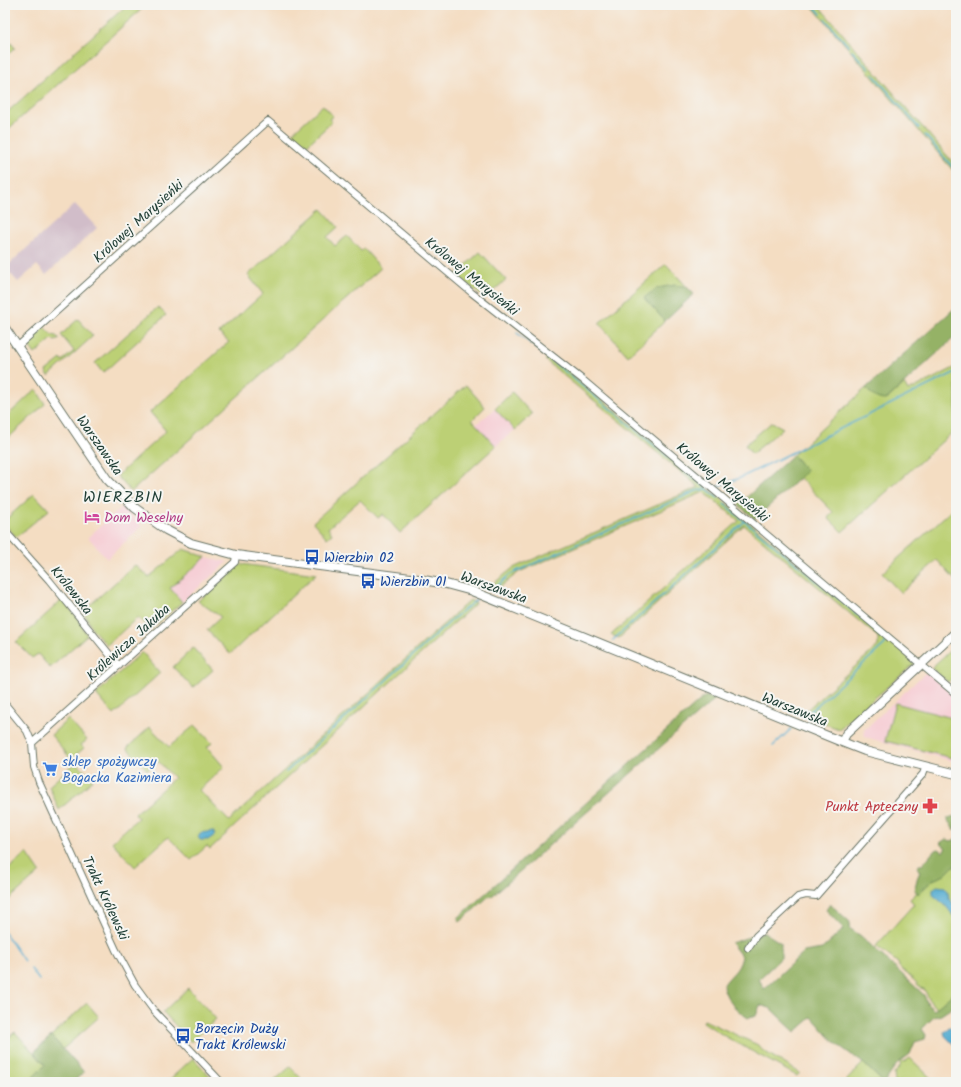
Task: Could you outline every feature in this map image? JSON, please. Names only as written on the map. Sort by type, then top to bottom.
[{"type":"main road","name":"Warszawska","points":[[5,328],[103,473],[125,498],[166,530],[191,543],[236,555],[418,579],[472,591],[865,751],[956,774]]},
{"type":"main road","points":[[842,742],[846,734],[956,632]]},
{"type":"street","name":"Królowej Marysieńki","points":[[18,346],[268,121],[472,293],[583,380],[922,664]]},
{"type":"street","name":"Królewska","points":[[5,531],[54,586],[79,616],[88,630],[119,666]]},
{"type":"street","name":"Królewicza Jakuba","points":[[32,743],[235,562],[236,555]]},
{"type":"street","points":[[922,664],[956,694]]},
{"type":"street","name":"Trakt Królewski","points":[[5,704],[22,724],[32,743],[34,767],[39,782],[116,950],[135,985],[154,1011],[221,1082]]},
{"type":"street","points":[[748,948],[756,936],[798,897],[806,895],[816,896],[822,890],[923,774],[926,766]]},
{"type":"shaded area","points":[[75,204],[97,228],[46,275],[37,265],[18,282],[5,268]]},
{"type":"shaded area","points":[[495,409],[515,430],[496,446],[476,424]]},
{"type":"shaded area","points":[[122,507],[142,526],[107,559],[88,537]]},
{"type":"shaded area","points":[[206,557],[228,562],[182,602],[170,588]]},
{"type":"shaded area","points":[[925,673],[929,674],[956,697],[956,762],[865,737],[864,730]]},
{"type":"green space","points":[[127,5],[146,5],[5,132],[5,114]]},
{"type":"green space","points":[[811,5],[818,5],[956,166],[956,174]]},
{"type":"green space","points":[[5,36],[15,48],[5,57]]},
{"type":"green space","points":[[323,105],[333,116],[329,119],[332,122],[304,148],[289,136]]},
{"type":"green space","points":[[322,209],[338,227],[327,237],[335,246],[347,236],[361,251],[364,249],[381,268],[131,492],[117,476],[166,431],[150,412],[229,342],[219,333],[263,294],[248,275]]},
{"type":"green space","points":[[480,252],[506,280],[485,298],[455,275]]},
{"type":"green space","points":[[666,264],[687,287],[675,285],[645,298],[665,321],[628,356],[599,323]]},
{"type":"green space","points":[[675,285],[687,287],[694,294],[665,321],[644,298],[657,288]]},
{"type":"green space","points":[[158,307],[166,315],[103,373],[95,363]]},
{"type":"green space","points":[[956,307],[956,336],[886,400],[877,398],[870,393],[866,388]]},
{"type":"green space","points":[[78,319],[93,336],[49,376],[46,371],[74,351],[61,335]]},
{"type":"green space","points":[[44,327],[52,335],[60,339],[55,341],[52,339],[35,354],[26,342]]},
{"type":"green space","points":[[547,358],[554,359],[914,660],[914,664],[839,729],[801,715],[878,646],[878,637],[744,525],[619,638],[611,635],[739,521],[704,492],[519,572],[500,587],[493,584],[513,568],[699,487],[545,360]]},
{"type":"green space","points":[[956,367],[956,429],[842,532],[828,518],[833,512],[800,478],[807,471],[793,455],[866,388],[871,394],[886,400],[904,384],[908,391]]},
{"type":"green space","points":[[466,385],[485,407],[472,420],[496,446],[400,533],[383,514],[378,518],[360,500],[328,528],[332,534],[327,538],[313,522]]},
{"type":"green space","points":[[36,389],[45,404],[5,441],[5,418]]},
{"type":"green space","points":[[512,392],[532,414],[515,430],[495,409]]},
{"type":"green space","points":[[772,422],[783,428],[752,454],[745,445]]},
{"type":"green space","points":[[793,455],[807,471],[755,519],[738,505]]},
{"type":"green space","points":[[34,494],[49,510],[16,537],[5,525],[5,520]]},
{"type":"green space","points":[[956,506],[956,581],[937,560],[901,593],[882,573]]},
{"type":"green space","points":[[183,549],[206,557],[170,588],[182,602],[150,630],[138,617],[107,645],[93,630],[83,611],[135,565],[149,577]]},
{"type":"green space","points":[[241,564],[316,574],[230,654],[207,630],[221,617],[198,601]]},
{"type":"green space","points":[[62,600],[77,617],[87,635],[50,668],[38,654],[32,658],[16,642]]},
{"type":"green space","points":[[470,600],[476,603],[210,849],[207,846],[191,860],[168,837],[135,867],[112,842],[138,818],[135,814],[174,778],[158,761],[147,770],[127,748],[150,727],[169,747],[195,725],[212,743],[207,747],[224,767],[199,790],[229,821]]},
{"type":"green space","points":[[956,645],[956,675],[948,682],[931,668]]},
{"type":"green space","points":[[193,648],[213,670],[193,688],[173,667]]},
{"type":"green space","points":[[142,652],[160,673],[114,715],[96,694]]},
{"type":"green space","points":[[705,696],[715,699],[492,896],[488,897],[460,922],[458,918]]},
{"type":"green space","points":[[895,703],[956,719],[956,759],[885,741]]},
{"type":"green space","points":[[68,719],[87,740],[81,745],[84,748],[71,759],[51,735]]},
{"type":"green space","points":[[76,762],[93,780],[59,810],[49,786]]},
{"type":"green space","points":[[956,816],[956,831],[948,821],[948,818]]},
{"type":"green space","points":[[946,839],[951,841],[956,839],[956,864],[945,875],[933,880],[918,894],[914,889],[920,872],[917,867],[922,865],[935,850],[939,849],[943,852],[946,848],[940,843]]},
{"type":"green space","points":[[27,853],[40,872],[5,903],[5,872]]},
{"type":"green space","points":[[956,864],[956,991],[937,1008],[931,1003],[924,989],[920,988],[916,982],[899,967],[898,963],[876,946],[914,904],[910,899],[936,874],[945,875]]},
{"type":"green space","points":[[830,904],[850,922],[849,928],[861,936],[924,995],[928,1005],[934,1010],[956,991],[956,1005],[941,1015],[934,1017],[922,1029],[926,1035],[925,1039],[915,1042],[910,1054],[897,1064],[885,1082],[883,1082],[863,1063],[834,1042],[812,1017],[795,1032],[770,1008],[760,1005],[756,1016],[748,1018],[732,1004],[723,986],[736,970],[742,957],[731,943],[764,932],[781,943],[781,958],[759,979],[764,989],[804,952],[822,949],[844,929],[826,910]]},
{"type":"green space","points":[[188,988],[216,1019],[191,1042],[163,1012]]},
{"type":"green space","points":[[87,1003],[99,1017],[63,1049],[51,1036]]},
{"type":"green space","points":[[704,1020],[758,1045],[762,1050],[800,1073],[797,1076],[726,1037],[703,1022]]},
{"type":"green space","points":[[15,1032],[45,1065],[33,1077],[38,1082],[5,1082],[5,1035],[8,1038]]},
{"type":"green space","points":[[51,1036],[84,1072],[73,1082],[38,1082],[33,1077],[45,1065],[34,1052]]},
{"type":"green space","points":[[193,1058],[211,1077],[205,1082],[167,1082]]},
{"type":"green space","points":[[910,1058],[935,1082],[895,1082],[894,1074],[900,1067],[901,1061],[904,1062]]},
{"type":"green space","points":[[863,1063],[883,1082],[845,1082]]},
{"type":"green space","points":[[290,1067],[305,1082],[273,1082]]},
{"type":"water","points":[[213,831],[215,835],[208,840],[200,840],[198,837],[200,833]]},
{"type":"water","points":[[937,886],[945,887],[948,891],[949,898],[956,908],[956,919],[945,905],[933,895],[933,889]]},
{"type":"water","points":[[956,1023],[955,1046],[945,1036],[944,1032]]},
{"type":"waterway","points":[[813,5],[821,14]]},
{"type":"waterway","points":[[825,19],[849,47]]},
{"type":"waterway","points":[[852,51],[869,69]]},
{"type":"waterway","points":[[873,74],[919,128]]},
{"type":"waterway","points":[[925,135],[956,171]]},
{"type":"waterway","points":[[517,333],[543,353]]},
{"type":"waterway","points":[[551,360],[718,498]]},
{"type":"waterway","points":[[718,486],[740,478],[956,372]]},
{"type":"waterway","points":[[493,590],[509,575],[517,571],[696,491],[706,489]]},
{"type":"waterway","points":[[724,504],[881,634],[886,641],[885,644],[804,717]]},
{"type":"waterway","points":[[613,640],[745,521]]},
{"type":"waterway","points":[[286,772],[454,618],[476,600]]},
{"type":"waterway","points":[[773,746],[791,729]]},
{"type":"waterway","points":[[5,933],[24,961]]},
{"type":"waterway","points":[[31,969],[39,980]]},
{"type":"place","name":"Dom Weselny","points":[[92,517]]},
{"type":"place","name":"Wierzbin 02","points":[[312,557]]},
{"type":"place","name":"Wierzbin 01","points":[[368,581]]},
{"type":"place","name":"sklep spożywczy Bogacka Kazimiera","points":[[50,769]]},
{"type":"place","name":"Punkt Apteczny","points":[[930,806]]},
{"type":"place","name":"Borzęcin Duży Trakt Królewski","points":[[183,1036]]},
{"type":"district","name":"WIERZBIN","points":[[123,496]]}]
